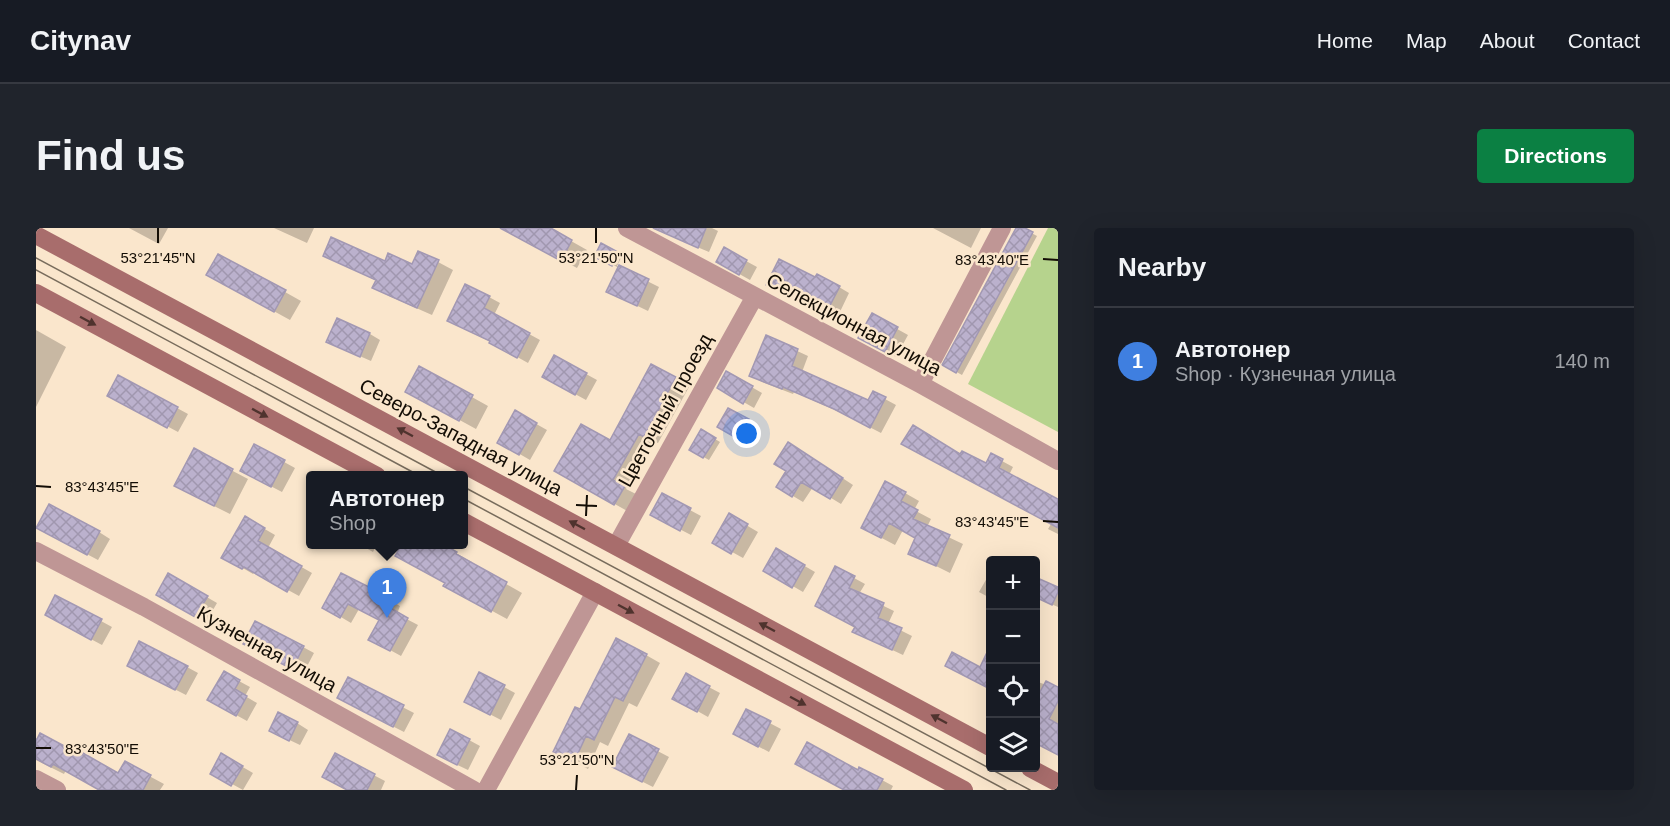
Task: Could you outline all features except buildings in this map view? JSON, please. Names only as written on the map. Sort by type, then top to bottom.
[{"type":"main road","name":"Северо-Западная улица","points":[[36,235],[986,745]]},
{"type":"main road","points":[[36,293],[368,471]]},
{"type":"main road","points":[[468,524],[964,790]]},
{"type":"main road","points":[[1037,772],[1058,783]]},
{"type":"street","name":"Селекционная улица","points":[[627,228],[920,384],[1058,461]]},
{"type":"street","points":[[920,384],[1002,228]]},
{"type":"street","name":"Цветочный проезд","points":[[616,546],[755,296]]},
{"type":"street","name":"Кузнечная улица","points":[[36,551],[144,607],[474,790]]},
{"type":"street","points":[[486,790],[595,592]]},
{"type":"street","points":[[36,779],[57,790]]},
{"type":"green space","points":[[1048,228],[1058,228],[1058,432],[968,384]]},
{"type":"tram line","points":[[36,258],[434,471]]},
{"type":"tram line","points":[[36,270],[411,471]]},
{"type":"tram line","points":[[468,489],[1030,790]]},
{"type":"tram line","points":[[468,501],[1006,790]]},
{"type":"place","name":"Автотонер","points":[[387,618]]}]
